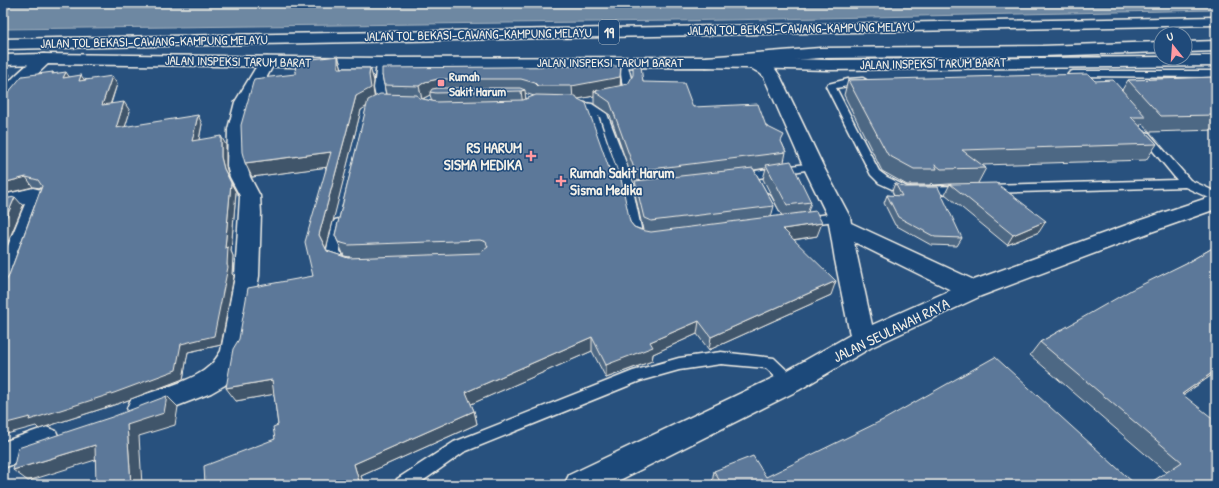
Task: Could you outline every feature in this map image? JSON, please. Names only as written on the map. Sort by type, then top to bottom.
[{"type":"main road","name":"JALAN TOL BEKASI–CAWANG–KAMPUNG MELAYU","points":[[3,44],[754,29],[1216,22]]},
{"type":"main road","points":[[1193,47],[1216,46]]},
{"type":"main road","points":[[706,62],[820,53],[1042,51],[1153,47]]},
{"type":"main road","name":"JALAN INSPEKSI TARUM BARAT","points":[[3,60],[381,63],[706,62],[829,65],[1077,61],[1216,61]]},
{"type":"main road","points":[[3,103],[23,78],[44,60]]},
{"type":"main road","points":[[116,417],[202,385],[216,377],[225,367],[233,352],[247,276],[250,212],[250,196],[240,177],[237,166],[237,129],[244,102],[267,62]]},
{"type":"main road","points":[[755,64],[767,70],[772,76],[840,223],[846,260],[863,340]]},
{"type":"main road","points":[[3,202],[33,195],[38,196],[3,287]]},
{"type":"main road","name":"JALAN SEULAWAH RAYA","points":[[579,485],[790,382],[863,340],[973,290],[1143,227],[1216,202]]},
{"type":"main road","points":[[840,223],[973,290]]},
{"type":"main road","points":[[3,455],[71,432]]},
{"type":"lane","points":[[1077,61],[1103,86]]},
{"type":"lane","points":[[608,97],[624,94],[627,91],[628,87],[623,62]]},
{"type":"lane","points":[[381,63],[379,88],[381,104]]},
{"type":"lane","points":[[1061,75],[1216,74]]},
{"type":"lane","points":[[872,81],[848,82],[831,86],[875,173],[883,180],[905,192],[1186,183],[1202,189],[1216,197]]},
{"type":"lane","points":[[596,99],[569,104],[592,114],[616,184],[631,189],[637,235],[642,239],[658,239]]},
{"type":"lane","points":[[1139,128],[1186,183]]},
{"type":"lane","points":[[730,178],[758,183],[813,166]]},
{"type":"lane","points":[[758,183],[780,224]]},
{"type":"lane","points":[[343,210],[333,249],[338,260],[354,265]]},
{"type":"lane","points":[[764,226],[780,224],[840,223]]},
{"type":"lane","points":[[403,485],[459,447],[638,375],[679,364],[721,358],[769,362],[790,382]]},
{"type":"water","points":[[3,3],[1216,3],[1216,10],[675,21],[3,29]]},
{"type":"building","points":[[338,56],[338,68],[370,68],[369,75],[371,88],[356,96],[319,235],[327,251],[348,258],[480,253],[488,247],[486,242],[480,240],[349,245],[338,242],[335,235],[368,100],[380,94],[417,95],[419,98],[436,102],[523,100],[536,95],[576,96],[578,99],[586,103],[610,171],[621,179],[630,222],[634,227],[651,232],[816,211],[822,223],[783,229],[836,281],[711,337],[699,321],[650,342],[653,347],[606,365],[592,337],[466,392],[474,411],[354,464],[360,485],[205,485],[204,466],[275,439],[273,427],[278,425],[272,380],[226,388],[233,349],[239,339],[248,288],[313,276],[305,242],[331,152],[245,163],[242,152],[241,125],[254,79],[295,74],[296,61]]},
{"type":"building","points":[[621,66],[620,77],[572,86],[538,86],[535,83],[521,79],[438,79],[425,82],[419,86],[384,85],[382,75],[382,68]]},
{"type":"building","points":[[633,66],[641,66],[643,82],[684,83],[693,107],[758,104],[766,126],[784,135],[781,141],[786,152],[635,171],[610,102],[594,91],[628,84],[633,75]]},
{"type":"building","points":[[53,72],[52,74],[66,72],[63,78],[81,75],[79,81],[112,76],[102,105],[124,102],[116,128],[198,115],[192,141],[221,136],[221,157],[224,169],[231,183],[225,248],[228,247],[228,267],[214,336],[181,344],[176,370],[114,393],[29,420],[30,417],[3,424],[3,285],[8,278],[42,186],[38,180],[26,177],[3,183],[3,99],[22,76]]},
{"type":"building","points":[[1088,74],[1095,81],[1113,80],[1146,117],[1131,117],[1157,144],[962,150],[986,168],[941,169],[935,164],[937,169],[914,169],[888,155],[848,80]]},
{"type":"building","points":[[1216,77],[1216,115],[1161,116],[1128,80]]},
{"type":"building","points":[[520,88],[525,90],[430,92],[432,89]]},
{"type":"building","points":[[791,161],[811,202],[787,205],[766,165]]},
{"type":"building","points":[[753,168],[774,206],[651,221],[644,218],[635,181]]},
{"type":"building","points":[[895,183],[904,187],[938,187],[962,238],[935,237],[898,217],[887,195],[902,196]]},
{"type":"building","points":[[996,183],[1046,221],[1013,235],[950,184]]},
{"type":"building","points":[[15,197],[3,225],[3,199]]},
{"type":"building","points":[[1216,246],[1216,370],[1182,394],[1216,421],[1216,485],[1147,485],[1182,462],[1040,342],[1131,290],[1190,261]]},
{"type":"building","points":[[995,357],[1136,485],[722,485],[714,471],[753,456],[766,477],[885,419]]},
{"type":"building","points":[[167,396],[164,413],[127,425],[131,485],[96,485],[95,445],[13,470],[18,448],[112,417]]},
{"type":"place","name":"Rumah Sakit Harum","points":[[441,83]]},
{"type":"place","name":"RS HARUM SISMA MEDIKA","points":[[531,156]]},
{"type":"place","name":"Rumah Sakit Harum Sisma Medika","points":[[561,181]]}]
